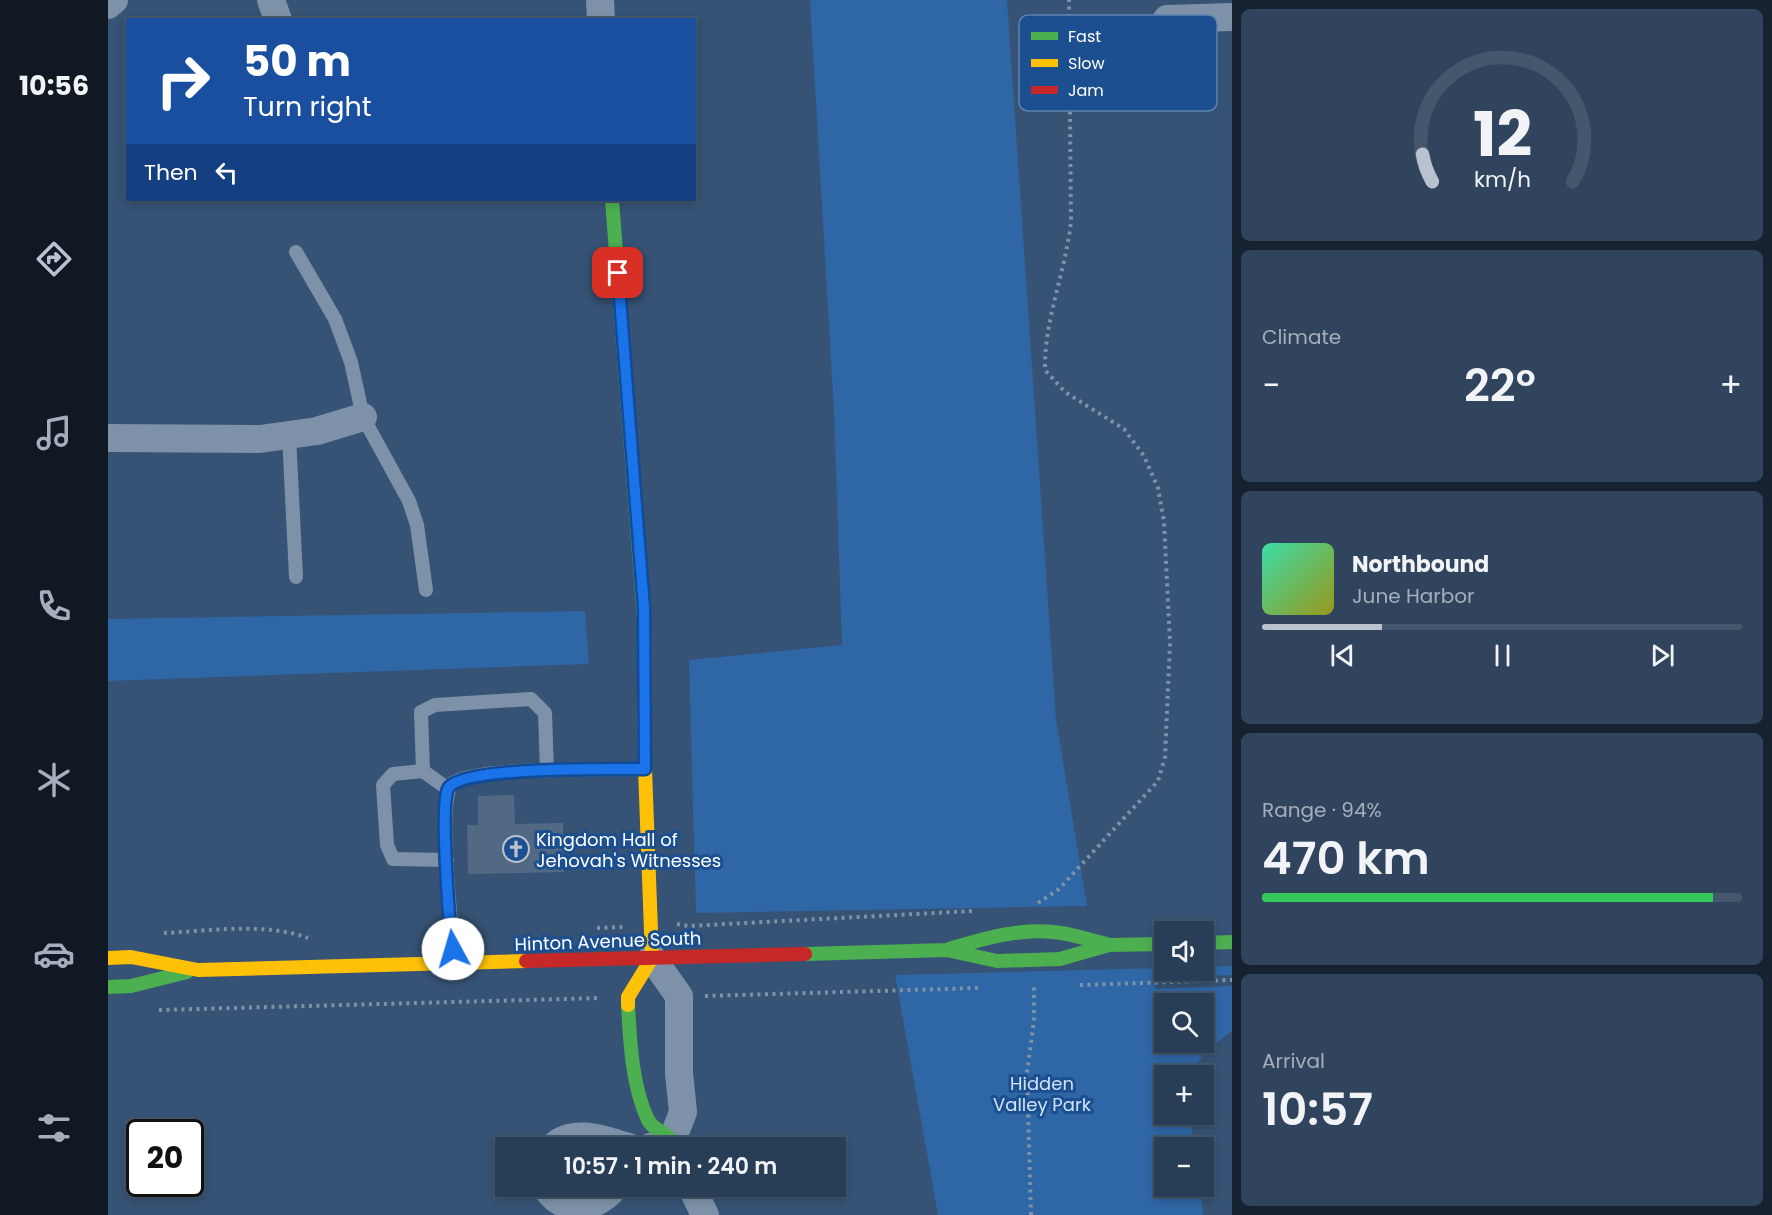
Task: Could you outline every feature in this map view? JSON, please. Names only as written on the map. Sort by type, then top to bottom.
[{"type":"main road","points":[[612,201],[644,608],[645,769],[652,958],[628,997],[630,1040],[638,1086],[649,1122],[661,1137]]},
{"type":"main road","name":"Hinton Avenue South","points":[[947,950],[995,935],[1032,933],[1059,933],[1108,945],[1154,944]]},
{"type":"main road","points":[[1214,943],[1232,942]]},
{"type":"main road","name":"Hinton Avenue South","points":[[108,987],[131,986],[198,970],[947,950],[997,961],[1060,959],[1108,945]]},
{"type":"main road","name":"Hinton Avenue South","points":[[108,958],[131,957],[198,970]]},
{"type":"street","points":[[108,5],[114,0]]},
{"type":"street","points":[[272,0],[278,18]]},
{"type":"street","points":[[600,0],[601,18]]},
{"type":"street","points":[[1217,17],[1232,17]]},
{"type":"street","points":[[108,438],[260,439],[316,431],[363,417]]},
{"type":"street","points":[[652,958],[679,996],[679,1073],[683,1112],[670,1137]]},
{"type":"street","points":[[553,1197],[558,1204],[578,1209],[596,1204],[604,1197]]},
{"type":"street","points":[[697,1197],[705,1215]]},
{"type":"lane","points":[[296,252],[335,319],[351,362],[363,417],[409,501],[417,525],[426,590]]},
{"type":"lane","points":[[290,435],[296,577]]},
{"type":"lane","points":[[423,771],[421,711],[435,705],[531,699],[545,713],[547,771]]},
{"type":"lane","points":[[456,963],[451,934],[445,812],[448,789],[453,783],[491,772],[645,769]]},
{"type":"lane","points":[[447,860],[393,859],[387,845],[383,785],[393,774],[423,771],[448,789]]},
{"type":"path","points":[[1069,0],[1069,15]]},
{"type":"path","points":[[1031,908],[1059,889],[1158,781],[1165,757],[1168,726],[1170,643],[1164,521],[1158,488],[1144,456],[1124,429],[1065,392],[1045,370],[1044,346],[1068,251],[1071,221],[1070,111]]},
{"type":"path","points":[[588,929],[622,927],[650,921],[689,926],[984,910]]},
{"type":"path","points":[[155,933],[291,931],[309,938]]},
{"type":"path","points":[[1069,985],[1232,980]]},
{"type":"path","points":[[1031,1215],[1027,1074],[1034,1020],[1034,986]]},
{"type":"path","points":[[1022,987],[1045,986]]},
{"type":"path","points":[[706,996],[987,987]]},
{"type":"path","points":[[155,1010],[601,998]]},
{"type":"green space","points":[[810,0],[1007,0],[1056,719],[1087,906],[696,913],[689,660],[842,645],[834,412]]},
{"type":"green space","points":[[585,611],[589,664],[108,681],[108,619]]},
{"type":"green space","name":"Hidden Valley Park","points":[[1232,966],[1232,975],[1214,976],[1214,967]]},
{"type":"green space","name":"Hidden Valley Park","points":[[1154,968],[1153,978],[1156,989],[1232,986],[1232,1031],[1214,1045],[1214,993],[1154,993],[1154,1053],[1204,1053],[1197,1065],[1154,1065],[1154,1125],[1191,1125],[1193,1137],[1154,1137],[1154,1197],[1201,1197],[1203,1215],[938,1215],[895,975]]},
{"type":"building","name":"Kingdom Hall of Jehovah's Witnesses","points":[[514,795],[515,824],[563,823],[564,872],[468,874],[467,825],[478,825],[478,796]]},
{"type":"traffic: fast","points":[[612,201],[644,619]]},
{"type":"traffic: fast","points":[[949,949],[990,938],[1033,931],[1067,934],[1107,944]]},
{"type":"traffic: fast","points":[[1214,943],[1232,942]]},
{"type":"traffic: fast","points":[[805,954],[947,950],[997,961],[1060,959],[1109,945],[1154,944]]},
{"type":"traffic: fast","points":[[108,987],[131,986],[187,972]]},
{"type":"traffic: fast","points":[[628,1005],[638,1093],[648,1120],[668,1137]]},
{"type":"traffic: slow","points":[[628,1005],[628,997],[652,958],[645,769],[644,619]]},
{"type":"traffic: slow","points":[[108,958],[131,957],[198,970],[526,961]]},
{"type":"traffic: jam","points":[[526,961],[805,954]]},
{"type":"place","name":"Kingdom Hall of Jehovah's Witnesses","points":[[516,849]]},
{"type":"route","points":[[453,949],[445,812],[448,789],[453,783],[491,772],[645,769],[644,608],[618,273]]}]
